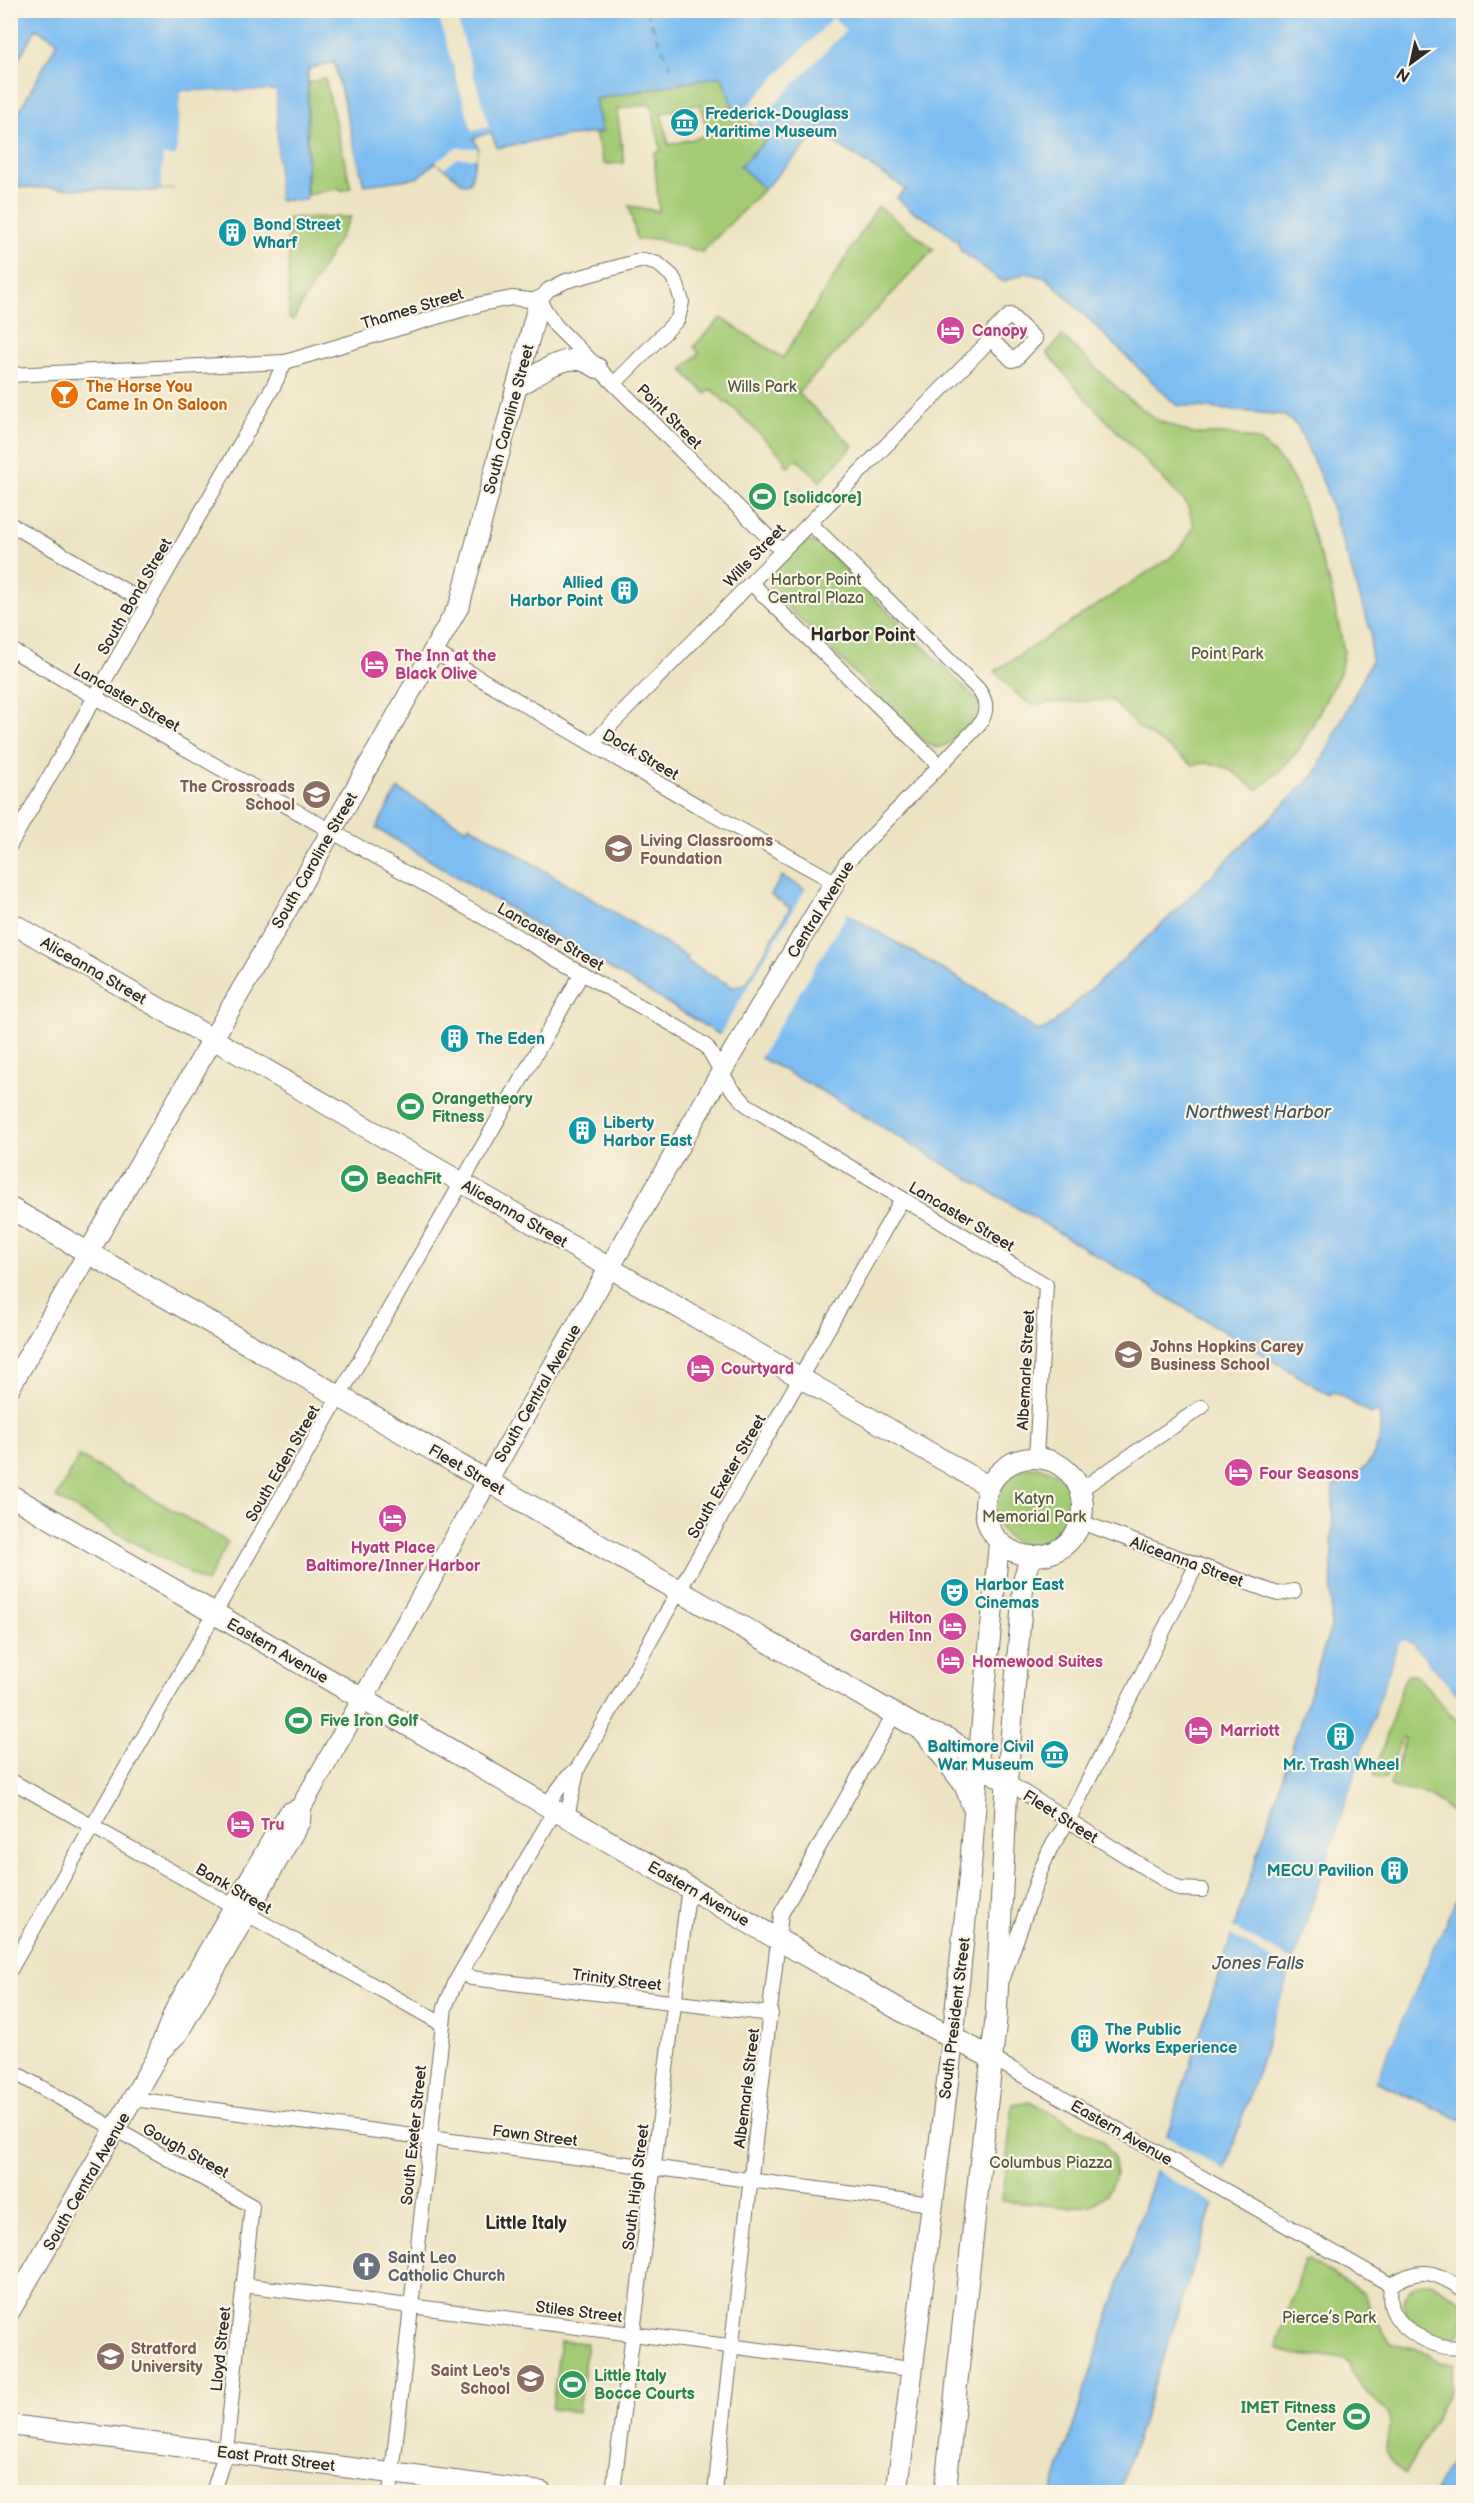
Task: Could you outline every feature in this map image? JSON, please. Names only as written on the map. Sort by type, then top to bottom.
[{"type":"main road","name":"Fleet Street","points":[[10,1208],[924,1731],[950,1739],[978,1763],[1007,1782]]},
{"type":"main road","name":"Eastern Avenue","points":[[10,1495],[914,2018],[992,2058]]},
{"type":"main road","name":"Fleet Street","points":[[924,1731],[965,1785],[971,1798],[973,1813]]},
{"type":"main road","name":"South President Street","points":[[897,2493],[952,2037],[971,1861],[978,1763]]},
{"type":"main road","points":[[945,2493],[992,2058],[1007,1782]]},
{"type":"street","points":[[539,301],[548,290],[566,281],[643,260],[658,264],[672,276],[682,302],[678,319],[614,384]]},
{"type":"street","name":"Thames Street","points":[[10,375],[285,362],[482,304],[512,298],[539,301]]},
{"type":"street","name":"Point Street","points":[[539,301],[556,326],[782,550]]},
{"type":"street","name":"South Caroline Street","points":[[10,1387],[213,1038],[460,604],[539,301]]},
{"type":"street","name":"Wills Street","points":[[592,744],[991,339]]},
{"type":"street","points":[[516,388],[543,371],[565,362],[579,360],[597,368]]},
{"type":"street","name":"South Bond Street","points":[[10,845],[273,387],[285,362]]},
{"type":"street","name":"Central Avenue","points":[[721,1072],[846,863],[978,726],[987,708],[978,689],[810,523]]},
{"type":"street","points":[[10,524],[148,604]]},
{"type":"street","points":[[750,583],[939,765]]},
{"type":"street","name":"Lancaster Street","points":[[10,649],[330,832],[461,903],[700,1042],[713,1054],[731,1088],[747,1104],[1046,1285]]},
{"type":"street","name":"Dock Street","points":[[433,651],[831,888]]},
{"type":"street","name":"Aliceanna Street","points":[[10,922],[988,1486]]},
{"type":"street","name":"South Eden Street","points":[[10,1970],[582,973]]},
{"type":"street","name":"South Central Avenue","points":[[10,2311],[161,2050],[175,2010],[241,1910],[288,1813],[301,1808],[362,1697],[721,1072]]},
{"type":"street","name":"South Exeter Street","points":[[391,2483],[442,2024],[448,1998],[557,1810],[578,1768],[902,1199]]},
{"type":"street","name":"Albemarle Street","points":[[1036,1457],[1046,1285]]},
{"type":"street","points":[[1080,1490],[1202,1407]]},
{"type":"street","points":[[1036,1457],[1055,1462],[1070,1474],[1080,1490],[1083,1511],[1075,1534],[1060,1549],[1051,1553],[1030,1556],[1009,1550],[999,1543],[985,1516],[984,1506],[988,1486],[996,1474],[1010,1463],[1036,1457]]},
{"type":"street","name":"Aliceanna Street","points":[[1081,1522],[1278,1594],[1294,1591]]},
{"type":"street","name":"South President Street","points":[[978,1763],[999,1543]]},
{"type":"street","points":[[1007,1782],[1024,1577],[1030,1556]]},
{"type":"street","points":[[997,1990],[1011,1959],[1050,1849],[1068,1821],[1197,1564]]},
{"type":"street","name":"Albemarle Street","points":[[715,2493],[781,1914],[894,1714]]},
{"type":"street","name":"South Exeter Street","points":[[557,1810],[567,1778],[578,1768]]},
{"type":"street","name":"Bank Street","points":[[10,1780],[442,2024]]},
{"type":"street","name":"Fleet Street","points":[[1007,1782],[1179,1889],[1202,1890]]},
{"type":"street","name":"South High Street","points":[[613,2493],[689,1887]]},
{"type":"street","name":"Trinity Street","points":[[461,1972],[471,1978],[771,2014]]},
{"type":"street","name":"Eastern Avenue","points":[[992,2058],[1391,2285]]},
{"type":"street","name":"Gough Street","points":[[10,2070],[252,2206]]},
{"type":"street","name":"Fawn Street","points":[[133,2099],[932,2204]]},
{"type":"street","name":"Lloyd Street","points":[[213,2493],[226,2451],[252,2206]]},
{"type":"street","points":[[1464,2289],[1435,2273],[1423,2272],[1401,2278],[1391,2285],[1390,2301],[1394,2313],[1407,2329],[1443,2348],[1455,2349],[1464,2346]]},
{"type":"street","name":"Stiles Street","points":[[243,2285],[911,2369]]},
{"type":"street","name":"East Pratt Street","points":[[10,2425],[226,2451],[391,2483],[542,2493]]},
{"type":"green space","points":[[722,76],[732,105],[767,139],[740,166],[764,189],[702,252],[655,239],[637,240],[629,206],[659,211],[654,153],[661,151],[651,104],[617,109],[624,163],[604,164],[595,133],[602,132],[595,99]],"holes":[[[700,104],[708,135],[669,145],[661,113]]]},
{"type":"green space","points":[[325,78],[351,188],[341,191],[339,188],[307,195],[308,83]]},
{"type":"green space","name":"Wills Park","points":[[878,206],[934,249],[798,393],[853,446],[820,481],[797,459],[788,467],[783,462],[785,459],[727,402],[711,389],[706,394],[682,370],[699,353],[694,346],[721,318],[783,358]]},
{"type":"green space","points":[[351,217],[293,320],[289,319],[288,218]]},
{"type":"green space","name":"Point Park","points":[[1062,336],[1128,398],[1157,420],[1193,434],[1231,434],[1260,441],[1284,464],[1297,486],[1331,589],[1344,651],[1340,673],[1300,748],[1282,769],[1257,790],[1228,769],[1212,764],[1193,765],[1138,727],[1112,700],[1033,704],[1012,690],[995,671],[1170,558],[1185,542],[1194,526],[1187,504],[1089,402],[1047,353]]},
{"type":"green space","name":"Harbor Point Central Plaza","points":[[810,541],[822,546],[977,700],[976,717],[948,744],[937,748],[926,743],[770,590],[770,583],[777,568],[797,548]]},
{"type":"green space","points":[[79,1456],[228,1542],[206,1583],[56,1498]]},
{"type":"green space","name":"Katyn Memorial Park","points":[[1034,1467],[1049,1470],[1062,1479],[1071,1492],[1074,1507],[1071,1522],[1062,1535],[1049,1544],[1034,1547],[1019,1544],[1006,1535],[997,1522],[994,1507],[997,1492],[1006,1479],[1019,1470]]},
{"type":"green space","points":[[1408,1675],[1414,1675],[1421,1680],[1463,1728],[1463,1796],[1461,1805],[1456,1810],[1449,1811],[1438,1801],[1424,1794],[1398,1790],[1390,1785],[1405,1739],[1402,1738],[1386,1778],[1381,1779],[1374,1776],[1404,1680]]},
{"type":"green space","name":"Columbus Piazza","points":[[1030,2101],[1104,2142],[1113,2156],[1116,2175],[1107,2194],[1092,2205],[1069,2207],[1002,2201],[1013,2104]]},
{"type":"green space","name":"Pierce’s Park","points":[[1304,2260],[1308,2260],[1364,2293],[1371,2311],[1391,2344],[1412,2348],[1438,2361],[1454,2364],[1450,2390],[1405,2474],[1388,2456],[1386,2443],[1390,2423],[1387,2413],[1359,2383],[1352,2373],[1349,2362],[1333,2356],[1297,2356],[1276,2348]]},
{"type":"green space","points":[[1431,2282],[1463,2302],[1463,2331],[1455,2337],[1446,2338],[1430,2333],[1418,2326],[1406,2314],[1404,2302],[1409,2291],[1419,2284]]},
{"type":"green space","points":[[560,2341],[587,2343],[578,2412],[552,2409]]},
{"type":"water","name":"Northwest Harbor","points":[[11,10],[1463,11],[1463,1701],[1412,1644],[1406,1640],[1398,1644],[1119,2492],[1052,2492],[1331,1627],[1333,1486],[1356,1475],[1371,1459],[1379,1437],[1379,1412],[1371,1414],[1333,1391],[1330,1395],[829,1095],[727,1039],[376,828],[398,789],[466,829],[469,825],[688,957],[686,961],[733,987],[747,983],[790,908],[771,895],[782,876],[990,997],[1037,1031],[1048,1028],[1161,925],[1315,774],[1371,662],[1371,632],[1325,487],[1298,427],[1284,415],[1176,405],[1047,278],[1026,273],[1003,282],[961,251],[958,242],[940,227],[909,209],[897,198],[906,189],[819,132],[764,189],[740,166],[767,139],[732,105],[722,76],[595,99],[602,132],[497,148],[491,132],[474,138],[478,148],[470,183],[464,184],[436,162],[417,178],[364,185],[334,62],[308,69],[306,200],[278,200],[276,91],[181,91],[175,188],[150,191],[11,187],[11,126],[58,41],[36,29],[11,71]]},
{"type":"water","points":[[1463,1883],[1463,2114],[1461,2120],[1375,2081]]},
{"type":"water","points":[[1463,2439],[1463,2492],[1434,2492]]},
{"type":"pier","points":[[437,11],[455,11],[489,127],[472,131]]},
{"type":"pier","points":[[833,18],[846,30],[754,126],[741,113]]},
{"type":"pier","points":[[180,91],[276,91],[278,203],[275,200],[273,94],[183,94],[178,188],[175,191],[175,188],[161,189],[163,155],[176,156]]},
{"type":"pier","points":[[455,148],[478,148],[476,158],[457,158],[444,168],[436,162]]},
{"type":"pier","points":[[806,888],[849,911],[759,1059],[719,1036]]},
{"type":"pier","points":[[1406,1640],[1464,1704],[1410,1646],[1403,1644],[1272,2035],[1269,2034],[1291,1970],[1229,1934],[1231,1927],[1294,1961],[1398,1644]]},
{"type":"pier","points":[[1464,1880],[1375,2081],[1373,2080],[1461,1882]]},
{"type":"pier","points":[[1164,2135],[1227,2172],[1216,2205],[1153,2169]]},
{"type":"ferry route","points":[[645,10],[671,67]]},
{"type":"place","name":"Frederick-Douglass Maritime Museum","points":[[684,122]]},
{"type":"place","name":"Bond Street Wharf","points":[[232,233]]},
{"type":"place","name":"Canopy","points":[[951,330]]},
{"type":"place","name":"The Horse You Came In On Saloon","points":[[65,395]]},
{"type":"place","name":"[solidcore]","points":[[762,497]]},
{"type":"place","name":"Allied Harbor Point","points":[[624,591]]},
{"type":"place","name":"The Inn at the Black Olive","points":[[374,664]]},
{"type":"place","name":"The Crossroads School","points":[[316,795]]},
{"type":"place","name":"Living Classrooms Foundation","points":[[619,849]]},
{"type":"place","name":"The Eden","points":[[455,1038]]},
{"type":"place","name":"Orangetheory Fitness","points":[[411,1107]]},
{"type":"place","name":"Liberty Harbor East","points":[[582,1131]]},
{"type":"place","name":"BeachFit","points":[[355,1178]]},
{"type":"place","name":"Johns Hopkins Carey Business School","points":[[1129,1355]]},
{"type":"place","name":"Courtyard","points":[[700,1368]]},
{"type":"place","name":"Four Seasons","points":[[1238,1473]]},
{"type":"place","name":"Hyatt Place Baltimore/Inner Harbor","points":[[393,1519]]},
{"type":"place","name":"Harbor East Cinemas","points":[[954,1593]]},
{"type":"place","name":"Hilton Garden Inn","points":[[953,1626]]},
{"type":"place","name":"Homewood Suites","points":[[951,1661]]},
{"type":"place","name":"Five Iron Golf","points":[[299,1720]]},
{"type":"place","name":"Marriott","points":[[1199,1730]]},
{"type":"place","name":"Mr. Trash Wheel","points":[[1341,1736]]},
{"type":"place","name":"Baltimore Civil War Museum","points":[[1055,1755]]},
{"type":"place","name":"Tru","points":[[240,1824]]},
{"type":"place","name":"MECU Pavilion","points":[[1395,1870]]},
{"type":"place","name":"The Public Works Experience","points":[[1084,2038]]},
{"type":"place","name":"Saint Leo Catholic Church","points":[[367,2266]]},
{"type":"place","name":"Stratford University","points":[[110,2357]]},
{"type":"place","name":"Saint Leo's School","points":[[531,2379]]},
{"type":"place","name":"Little Italy Bocce Courts","points":[[573,2384]]},
{"type":"place","name":"IMET Fitness Center","points":[[1357,2416]]},
{"type":"district","name":"Harbor Point","points":[[863,635]]},
{"type":"district","name":"Little Italy","points":[[526,2223]]},
{"type":"water label","name":"Jones Falls","points":[[1258,1963]]}]
